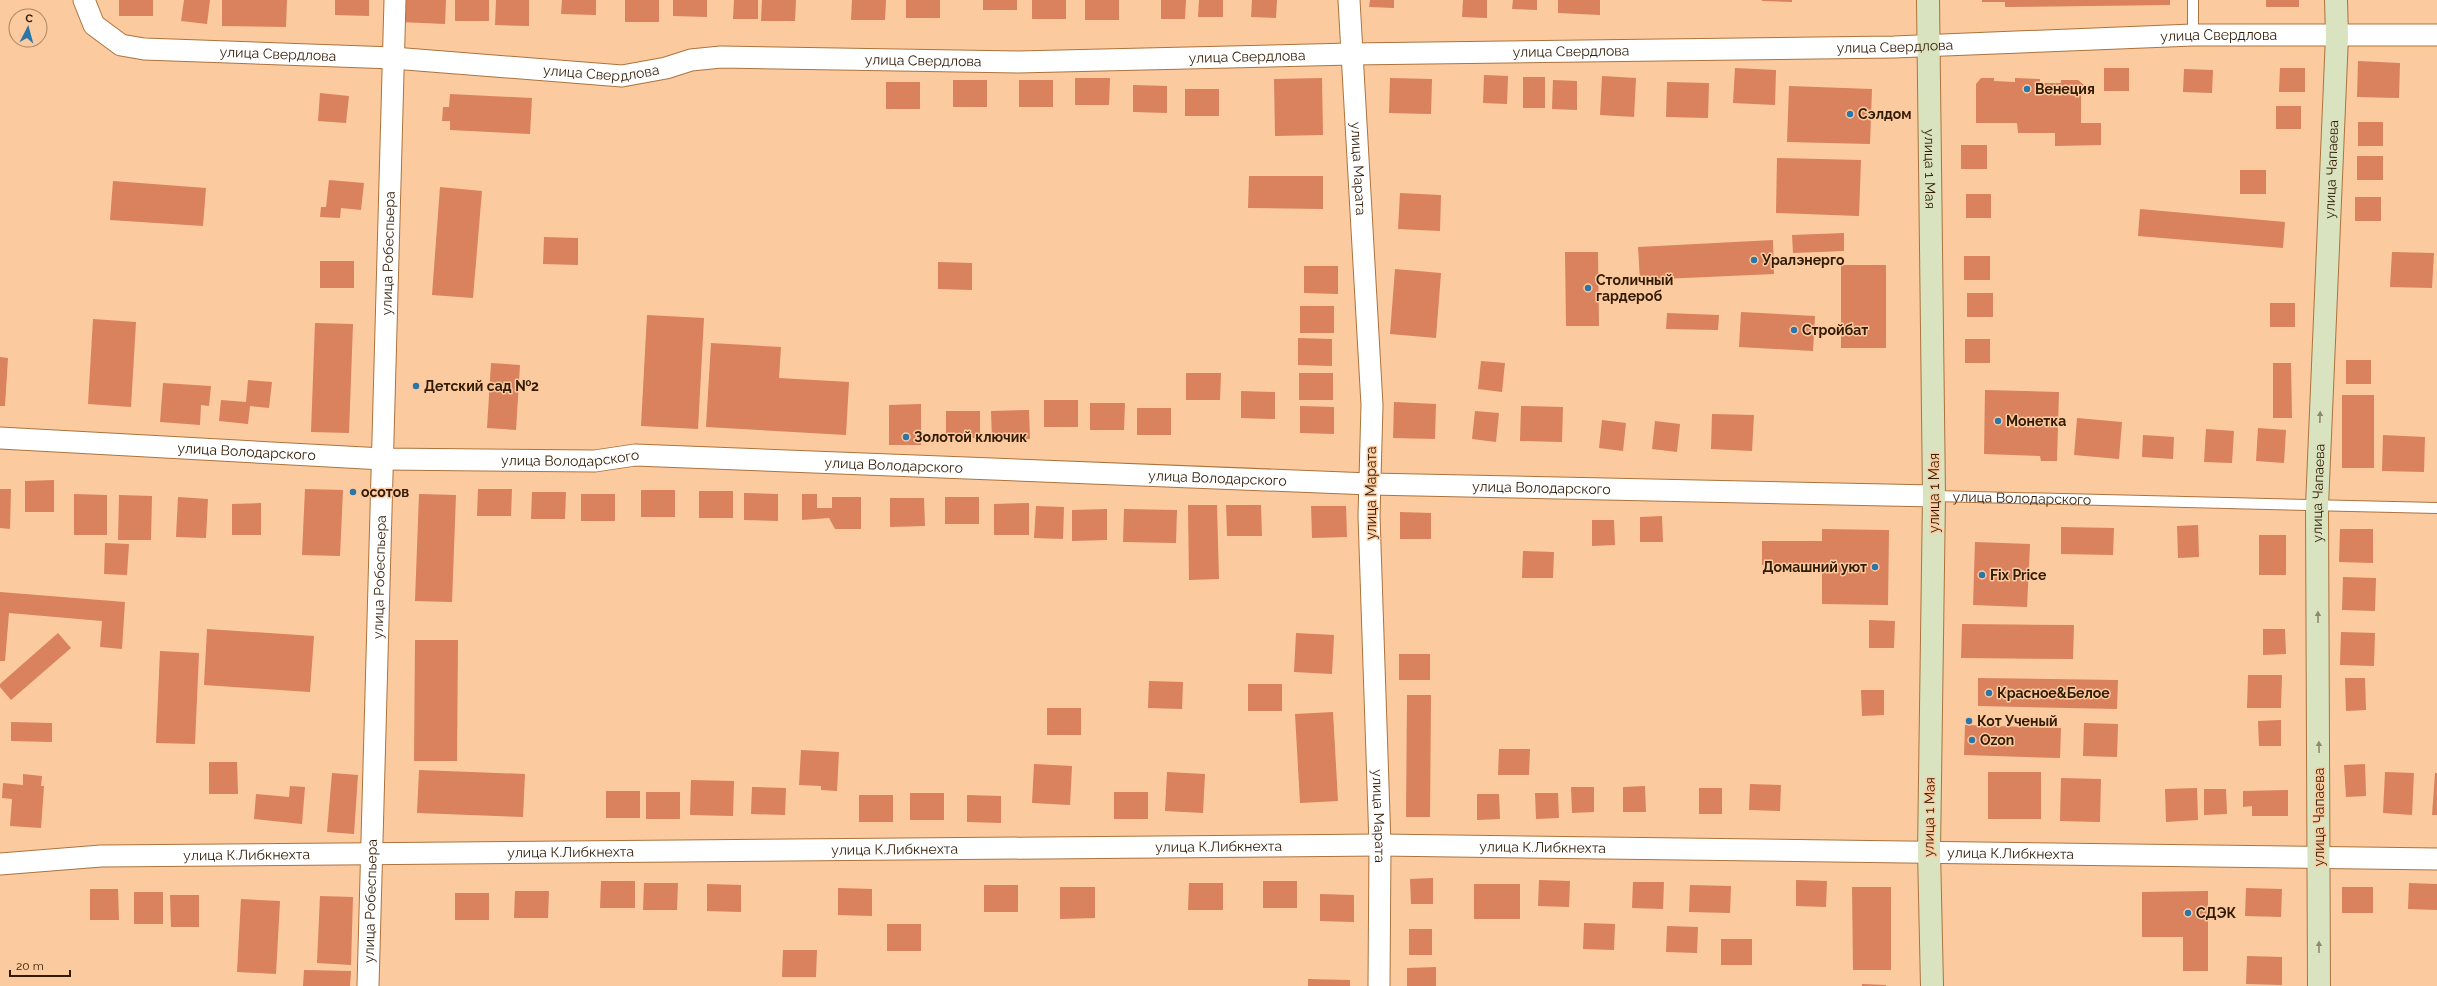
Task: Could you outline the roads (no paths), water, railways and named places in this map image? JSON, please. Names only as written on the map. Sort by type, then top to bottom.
[{"type":"main road","name":"улица 1 Мая","points":[[1928,0],[1934,496],[1929,851],[1932,986]]},
{"type":"main road","name":"улица Чапаева","points":[[2319,986],[2320,857],[2317,506],[2337,36],[2336,0]]},
{"type":"street","name":"улица Свердлова","points":[[84,0],[94,25],[121,45],[144,49],[393,58],[622,76],[666,68],[691,60],[721,57],[1018,62],[1351,54],[1928,46],[2193,35],[2437,35]]},
{"type":"street","name":"улица Робеспьера","points":[[368,986],[395,0]]},
{"type":"street","name":"улица Марата","points":[[1349,0],[1372,405],[1370,484],[1380,845],[1379,986]]},
{"type":"street","name":"улица Володарского","points":[[0,438],[383,459],[595,461],[635,455],[1370,484],[1934,496]]},
{"type":"street","name":"улица К.Либкнехта","points":[[4,866],[101,856],[1380,845],[1929,851],[2437,859]]},
{"type":"lane","points":[[2193,0],[2193,35]]},
{"type":"lane","name":"улица Володарского","points":[[1934,496],[2437,508]]},
{"type":"place","name":"Венеция","points":[[2027,89]]},
{"type":"place","name":"Сэлдом","points":[[1850,114]]},
{"type":"place","name":"Уралэнерго","points":[[1754,260]]},
{"type":"place","name":"Столичный гардероб","points":[[1588,288]]},
{"type":"place","name":"Стройбат","points":[[1794,330]]},
{"type":"place","name":"Детский сад №2","points":[[416,386]]},
{"type":"place","name":"Монетка","points":[[1998,421]]},
{"type":"place","name":"Золотой ключик","points":[[906,437]]},
{"type":"place","name":"осотов","points":[[353,492]]},
{"type":"place","name":"Домашний уют","points":[[1875,567]]},
{"type":"place","name":"Fix Price","points":[[1982,575]]},
{"type":"place","name":"Красное&Белое","points":[[1989,693]]},
{"type":"place","name":"Кот Ученый","points":[[1969,721]]},
{"type":"place","name":"Ozon","points":[[1972,740]]},
{"type":"place","name":"СДЭК","points":[[2188,913]]}]
